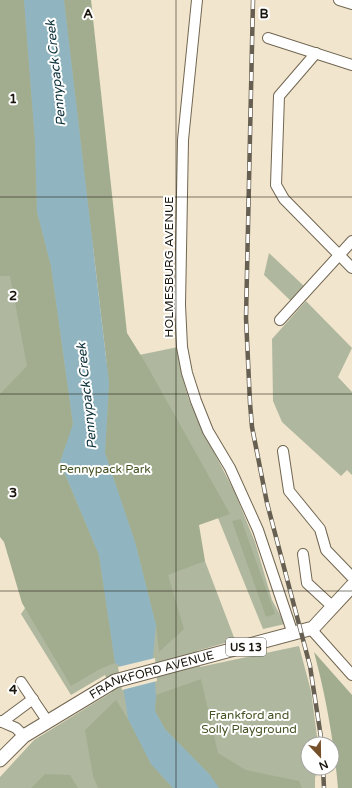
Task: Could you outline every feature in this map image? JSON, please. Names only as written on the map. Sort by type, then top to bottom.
[{"type":"main road","name":"FRANKFORD AVENUE","points":[[0,760],[24,736],[119,680],[311,629],[352,586]]},
{"type":"street","name":"HOLMESBURG AVENUE","points":[[197,0],[183,140],[180,298],[182,347],[196,401],[208,431],[230,468],[258,530],[293,634]]},
{"type":"street","points":[[339,0],[352,4]]},
{"type":"street","points":[[268,38],[352,65]]},
{"type":"street","points":[[316,53],[279,96],[276,185],[282,196],[352,268]]},
{"type":"street","points":[[280,320],[352,241]]},
{"type":"street","points":[[283,451],[289,491],[320,529],[326,550],[352,577]]},
{"type":"street","points":[[303,554],[307,583],[333,607]]},
{"type":"street","points":[[311,629],[352,675]]},
{"type":"street","points":[[21,682],[48,722]]},
{"type":"street","points":[[1,721],[33,699]]},
{"type":"street","points":[[1,721],[16,728],[24,736]]},
{"type":"green space","name":"Pennypack Park","points":[[0,0],[78,0],[100,363],[178,347],[182,375],[188,397],[199,423],[235,493],[255,542],[272,600],[285,624],[263,629],[218,518],[192,527],[235,640],[197,651],[200,667],[299,646],[311,691],[317,736],[300,736],[300,776],[316,776],[315,788],[0,788],[0,777],[34,740],[112,692],[105,675],[71,695],[21,614],[32,598],[0,525]]},
{"type":"green space","points":[[0,0],[24,0],[35,141],[37,212],[51,266],[73,425],[60,463],[99,555],[115,663],[100,669],[71,686],[22,603],[4,542],[0,537],[0,394],[27,366],[10,276],[0,276]]},
{"type":"green space","points":[[64,0],[91,0],[127,333],[145,362],[230,514],[199,525],[205,561],[168,575],[184,629],[159,652],[156,625],[135,542],[105,453],[109,383]]},
{"type":"green space","points":[[269,253],[305,287],[292,302],[264,275]]},
{"type":"green space","points":[[306,301],[352,348],[338,377],[352,392],[352,475],[347,470],[341,476],[282,422],[273,401],[272,339]]},
{"type":"green space","points":[[241,519],[275,614],[266,617],[232,521]]},
{"type":"green space","points":[[314,652],[352,695],[352,788],[338,788],[337,776],[340,776],[340,736],[331,736]]},
{"type":"green space","points":[[201,679],[218,753],[246,770],[299,781],[302,788],[218,788],[210,775],[165,729],[155,711],[156,695]]},
{"type":"green space","points":[[116,700],[128,719],[151,764],[173,788],[98,788],[93,776],[85,730]]},
{"type":"green space","points":[[45,774],[70,775],[78,788],[31,788]]},
{"type":"water","name":"Pennypack Creek","points":[[24,0],[64,0],[109,383],[105,453],[135,542],[156,625],[153,657],[156,695],[155,711],[165,729],[210,775],[219,788],[173,788],[151,764],[128,719],[120,666],[115,663],[99,555],[60,462],[73,424],[51,266],[37,212],[35,141]]},
{"type":"pier","points":[[155,658],[157,681],[122,690],[118,667]]},
{"type":"railway","points":[[253,0],[246,318],[252,427],[267,503],[310,666],[321,736]]},
{"type":"railway","points":[[323,776],[324,788]]},
{"type":"park label","name":"Frankford and Solly Playground","points":[[249,722]]}]
